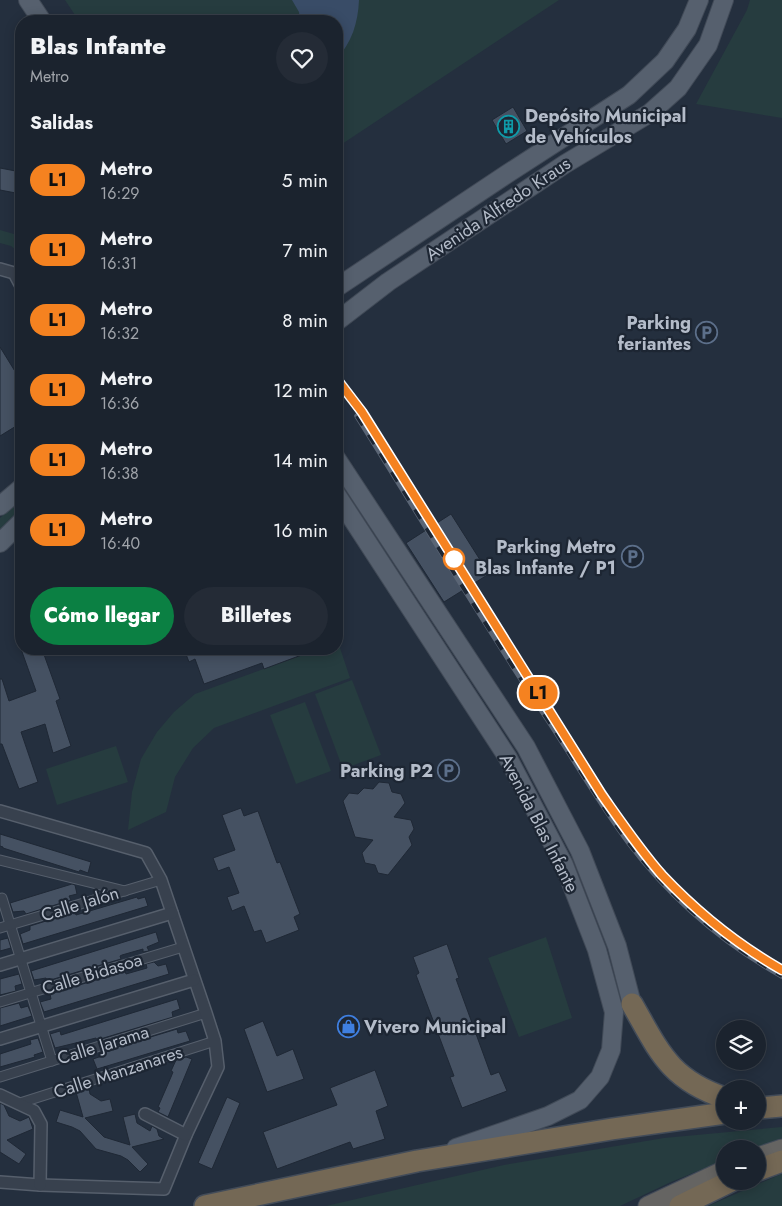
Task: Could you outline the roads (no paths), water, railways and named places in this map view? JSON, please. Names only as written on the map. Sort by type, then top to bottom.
[{"type":"highway","points":[[632,1004],[662,1057],[683,1078],[716,1094]]},
{"type":"highway","points":[[766,1107],[782,1106]]},
{"type":"highway","points":[[205,1206],[417,1161],[612,1129],[716,1114]]},
{"type":"highway","points":[[766,1154],[782,1149]]},
{"type":"highway","points":[[766,1167],[782,1161]]},
{"type":"highway","points":[[648,1206],[716,1174]]},
{"type":"highway","points":[[680,1206],[716,1188]]},
{"type":"highway","points":[[227,1206],[250,1197]]},
{"type":"main road","points":[[28,0],[38,15]]},
{"type":"main road","name":"Avenida Alfredo Kraus","points":[[343,283],[629,95],[665,61],[687,29],[699,0]]},
{"type":"main road","name":"Avenida Alfredo Kraus","points":[[343,317],[388,282],[559,168],[650,113],[678,88],[708,45],[724,0]]},
{"type":"main road","name":"Avenida Blas Infante","points":[[343,469],[526,747],[580,851],[617,946],[632,1004]]},
{"type":"main road","points":[[0,506],[15,493]]},
{"type":"main road","name":"Avenida Blas Infante","points":[[343,505],[512,766],[564,865],[597,950],[614,1012],[611,1050],[600,1077],[580,1100],[548,1116],[417,1161]]},
{"type":"main road","points":[[0,543],[15,528]]},
{"type":"street","points":[[0,269],[15,275]]},
{"type":"street","points":[[0,811],[146,853],[161,880],[206,1013],[215,1041],[218,1067],[186,1134],[164,1189],[0,1182]]},
{"type":"street","points":[[0,860],[125,891]]},
{"type":"street","name":"Calle Jalón","points":[[0,928],[161,880]]},
{"type":"street","points":[[2,898],[52,1061]]},
{"type":"street","points":[[0,965],[172,913]]},
{"type":"street","name":"Calle Bidasoa","points":[[0,1002],[183,947]]},
{"type":"street","points":[[0,1039],[194,980]]},
{"type":"street","name":"Calle Jarama","points":[[0,1077],[206,1013]]},
{"type":"street","name":"Calle Manzanares","points":[[20,1103],[215,1041]]},
{"type":"street","name":"Calle Manzanares","points":[[0,1095],[34,1111],[41,1124],[40,1185]]},
{"type":"street","points":[[145,1114],[186,1134]]},
{"type":"water","points":[[292,0],[359,0],[353,32],[343,51],[343,15],[299,15]]},
{"type":"railway","points":[[357,416],[497,642],[629,843],[662,882],[718,934],[782,976]]},
{"type":"railway","points":[[521,665],[546,705]]},
{"type":"metro line","name":"L1","points":[[343,386],[362,412],[602,795],[634,840],[663,875],[719,928],[765,961],[782,970]]},
{"type":"place","name":"Depósito Municipal de Vehículos","points":[[509,126]]},
{"type":"place","name":"Parking feriantes","points":[[707,333]]},
{"type":"place","name":"Parking Metro Blas Infante / P1","points":[[632,557]]},
{"type":"place","name":"Parking P2","points":[[449,771]]},
{"type":"place","name":"Vivero Municipal","points":[[348,1027]]}]
